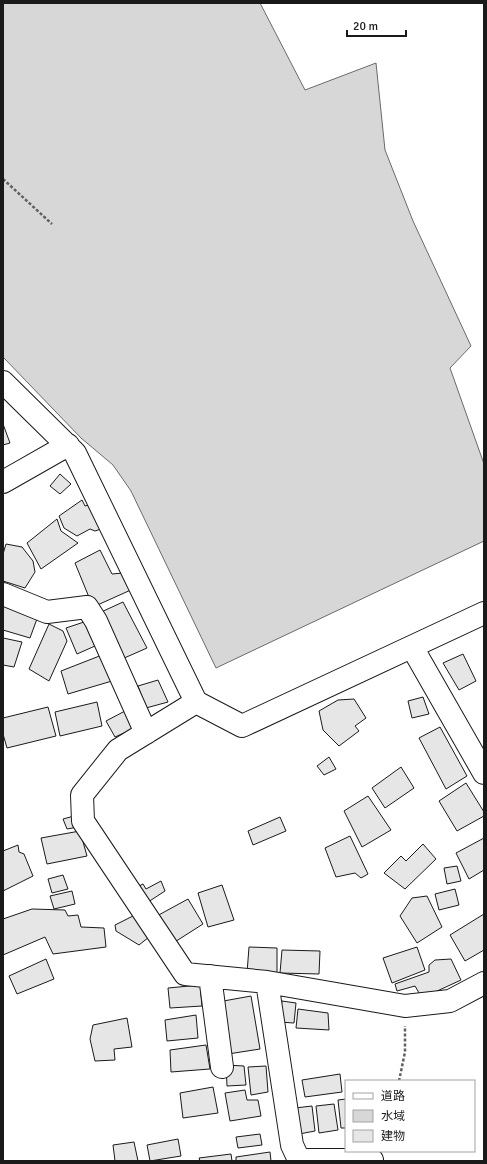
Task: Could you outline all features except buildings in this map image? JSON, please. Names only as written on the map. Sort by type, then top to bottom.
[{"type":"street","points":[[3,382],[75,453],[196,702],[242,726],[484,613]]},
{"type":"street","points":[[3,482],[68,445]]},
{"type":"street","points":[[3,594],[47,612],[87,607],[96,621],[146,733]]},
{"type":"street","points":[[412,647],[484,773]]},
{"type":"street","points":[[196,702],[118,750],[82,795],[83,821],[185,974],[267,982],[405,1006],[450,1001],[484,983]]},
{"type":"street","points":[[210,976],[222,1068]]},
{"type":"street","points":[[267,982],[292,1145],[299,1160],[372,1161]]},
{"type":"path","points":[[3,179],[52,224]]},
{"type":"path","points":[[400,1080],[405,1052],[405,1006]]},
{"type":"water","points":[[3,3],[260,3],[305,90],[376,63],[385,150],[413,221],[471,346],[450,368],[484,464],[484,541],[216,668],[131,491],[113,465],[81,438],[3,357]]}]
